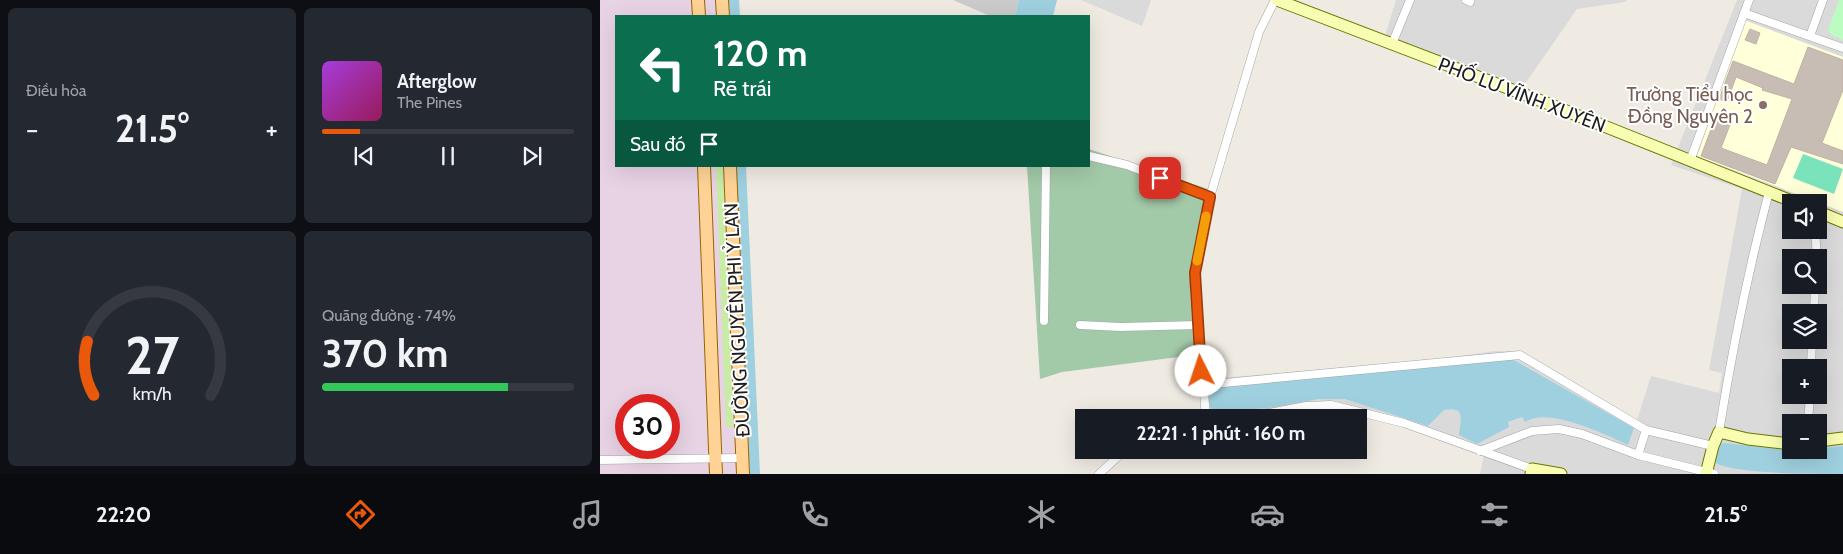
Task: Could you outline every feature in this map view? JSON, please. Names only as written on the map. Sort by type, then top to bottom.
[{"type":"main road","points":[[698,0],[699,15]]},
{"type":"main road","points":[[722,0],[723,15]]},
{"type":"main road","name":"ĐƯỜNG NGUYÊN PHI Ỷ LAN","points":[[704,167],[716,474]]},
{"type":"main road","name":"ĐƯỜNG NGUYÊN PHI Ỷ LAN","points":[[730,167],[743,474]]},
{"type":"street","name":"PHỐ LƯ VĨNH XUYÊN","points":[[1276,0],[1782,197]]},
{"type":"street","points":[[1205,409],[1195,273],[1210,197],[1259,32],[1276,0]]},
{"type":"street","points":[[1392,44],[1410,0]]},
{"type":"street","points":[[1690,161],[1749,0]]},
{"type":"street","points":[[1810,36],[1823,0]]},
{"type":"street","points":[[1744,13],[1843,48]]},
{"type":"street","points":[[1090,156],[1127,166],[1210,197]]},
{"type":"street","points":[[1044,321],[1046,167]]},
{"type":"street","points":[[1480,451],[1532,431],[1559,429],[1582,434],[1638,455],[1709,473],[1712,448],[1720,432],[1728,374],[1751,261],[1769,192]]},
{"type":"street","points":[[1827,215],[1843,222]]},
{"type":"street","points":[[1080,324],[1121,327],[1198,325]]},
{"type":"street","points":[[1202,385],[1520,355],[1646,430],[1712,448]]},
{"type":"street","points":[[1290,409],[1331,405],[1347,409]]},
{"type":"street","points":[[1367,414],[1404,423],[1532,471],[1561,474]]},
{"type":"street","points":[[1638,455],[1646,430]]},
{"type":"street","points":[[1720,432],[1748,439],[1782,443]]},
{"type":"street","points":[[1827,440],[1843,438]]},
{"type":"street","points":[[600,460],[743,458]]},
{"type":"street","points":[[1099,474],[1115,459]]},
{"type":"shaded area","points":[[600,0],[730,0],[731,15],[615,15],[615,167],[739,167],[755,474],[600,474]]},
{"type":"shaded area","points":[[953,0],[1019,0],[1015,15],[988,15]]},
{"type":"shaded area","points":[[1081,0],[1151,0],[1142,26]]},
{"type":"shaded area","points":[[1396,0],[1627,0],[1625,2],[1577,9],[1522,88],[1385,36]]},
{"type":"shaded area","points":[[1737,0],[1843,0],[1843,474],[1480,474],[1484,455],[1390,421],[1367,415],[1367,409],[1210,409],[1208,379],[1431,360],[1495,351],[1518,351],[1637,420],[1651,376],[1719,393],[1722,373],[1709,370],[1742,189],[1671,165]]},
{"type":"shaded area","name":"Trường Tiểu học Đồng Nguyên 2","points":[[1744,20],[1843,57],[1843,212],[1827,206],[1827,194],[1796,194],[1697,156]]},
{"type":"shaded area","points":[[1090,149],[1208,189],[1192,265],[1190,292],[1194,355],[1062,372],[1040,379],[1027,167],[1090,167]]},
{"type":"green space","points":[[1839,0],[1843,0],[1843,40],[1832,35],[1828,30]]},
{"type":"green space","points":[[1803,154],[1843,169],[1834,194],[1793,178]]},
{"type":"green space","points":[[716,167],[723,167],[733,422],[732,428],[726,425]]},
{"type":"water","points":[[1019,0],[1057,0],[1053,15],[1015,15]]},
{"type":"water","points":[[1512,359],[1634,428],[1628,445],[1576,423],[1561,419],[1535,418],[1525,422],[1522,417],[1508,422],[1509,427],[1477,444],[1459,435],[1461,420],[1459,412],[1456,410],[1444,410],[1428,426],[1345,399],[1319,399],[1255,409],[1212,409],[1207,392],[1209,387]]},
{"type":"water","points":[[1719,444],[1782,450],[1782,459],[1827,459],[1827,448],[1843,446],[1843,474],[1776,473],[1725,467],[1716,463],[1715,454]]},
{"type":"building","points":[[1750,29],[1760,33],[1756,44],[1745,40]]},
{"type":"building","points":[[1808,47],[1843,60],[1843,90],[1822,143],[1843,151],[1843,164],[1791,147],[1775,184],[1701,156],[1716,116],[1731,122],[1721,148],[1767,165],[1792,99],[1762,90],[1763,88],[1736,77],[1727,102],[1719,99],[1733,61],[1794,84]]},
{"type":"waterway","points":[[734,0],[735,15]]},
{"type":"waterway","points":[[741,167],[755,474]]},
{"type":"slow traffic","points":[[1197,261],[1206,216]]},
{"type":"place","name":"Trường Tiểu học Đồng Nguyên 2","points":[[1763,105]]},
{"type":"route","points":[[1160,178],[1210,197],[1195,273],[1201,371]]}]
